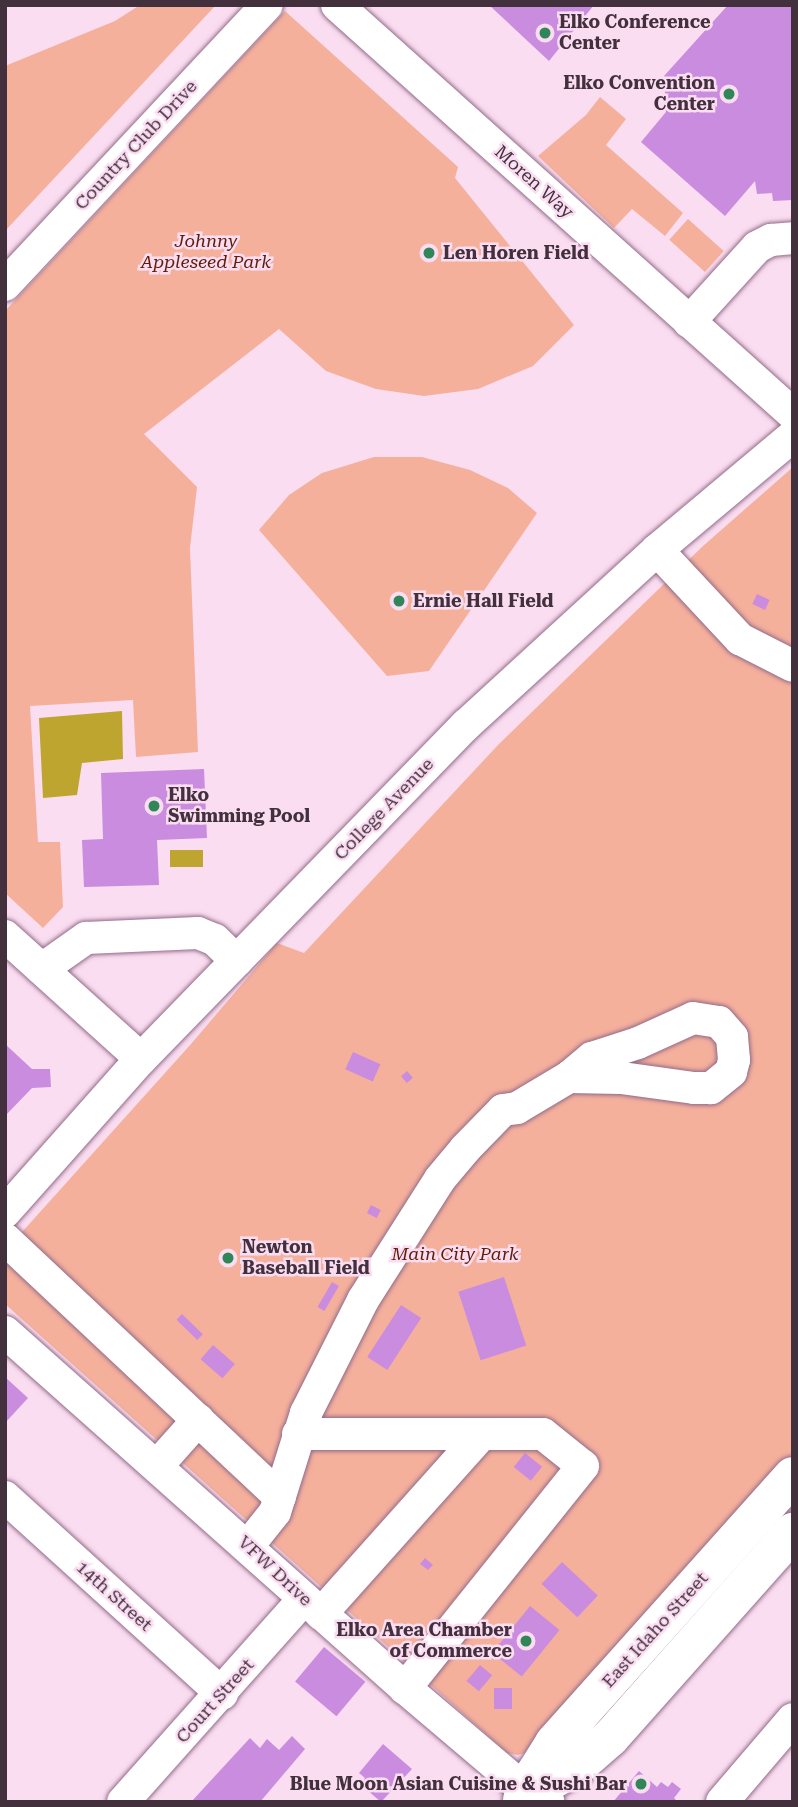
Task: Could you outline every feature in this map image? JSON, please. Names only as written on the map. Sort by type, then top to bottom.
[{"type":"main road","name":"East Idaho Street","points":[[533,1799],[536,1772],[554,1743],[791,1482]]},
{"type":"main road","points":[[533,1799],[610,1738],[793,1532]]},
{"type":"street","name":"Country Club Drive","points":[[5,285],[267,5]]},
{"type":"street","name":"Moren Way","points":[[337,5],[793,414]]},
{"type":"street","points":[[690,322],[757,247],[771,240],[793,238]]},
{"type":"street","name":"College Avenue","points":[[5,1212],[141,1059],[466,725],[657,550],[793,436]]},
{"type":"street","points":[[657,550],[747,645],[793,666]]},
{"type":"street","points":[[42,969],[86,938],[198,933],[215,940],[237,961]]},
{"type":"street","points":[[5,936],[141,1059]]},
{"type":"street","points":[[248,1546],[273,1516],[299,1434],[363,1300],[440,1179],[503,1110],[517,1108],[569,1076]]},
{"type":"street","points":[[5,1239],[280,1497]]},
{"type":"street","name":"VFW Drive","points":[[5,1332],[533,1799]]},
{"type":"street","points":[[157,1466],[198,1420]]},
{"type":"street","points":[[299,1434],[543,1434],[583,1466],[405,1688]]},
{"type":"street","name":"Court Street","points":[[123,1802],[222,1694],[313,1606],[482,1434]]},
{"type":"street","name":"14th Street","points":[[5,1497],[222,1694]]},
{"type":"street","points":[[722,1802],[793,1719]]},
{"type":"green space","points":[[140,5],[216,5],[5,231],[5,66],[115,21]]},
{"type":"green space","name":"Johnny Appleseed Park","points":[[285,11],[458,167],[455,178],[574,325],[533,366],[478,389],[424,396],[376,389],[326,371],[279,329],[144,434],[197,487],[190,548],[198,752],[136,757],[133,700],[30,706],[38,842],[60,842],[63,907],[43,928],[5,893],[5,311]]},
{"type":"green space","points":[[600,97],[626,119],[606,145],[683,213],[665,236],[632,209],[614,228],[538,156],[586,115]]},
{"type":"green space","points":[[688,219],[724,251],[705,272],[669,240]]},
{"type":"green space","name":"Ernie Hall Field","points":[[374,457],[422,457],[470,470],[508,488],[537,513],[429,671],[387,676],[259,530],[289,495],[322,473]]},
{"type":"green space","name":"Main City Park","points":[[793,467],[793,1458],[529,1752],[518,1755],[507,1753],[5,1304],[5,1251],[191,1044],[277,943],[304,953],[498,745],[703,546]]},
{"type":"shaded area","points":[[122,711],[123,759],[82,763],[77,795],[43,798],[39,718]]},
{"type":"shaded area","points":[[170,850],[203,850],[203,867],[170,867]]},
{"type":"building","name":"Elko Conference Center","points":[[489,5],[594,5],[549,61]]},
{"type":"building","name":"Elko Convention Center","points":[[728,5],[793,5],[793,200],[773,201],[772,193],[757,194],[755,181],[725,216],[641,142],[666,112],[664,76]]},
{"type":"building","points":[[757,594],[770,600],[765,610],[752,604]]},
{"type":"building","name":"Elko Swimming Pool","points":[[204,769],[207,838],[157,840],[159,885],[84,887],[82,840],[103,839],[101,773]]},
{"type":"building","points":[[5,1044],[32,1069],[50,1069],[51,1087],[32,1088],[5,1116]]},
{"type":"building","points":[[353,1052],[380,1064],[373,1082],[345,1069]]},
{"type":"building","points":[[407,1071],[413,1078],[407,1083],[401,1076]]},
{"type":"building","points":[[371,1205],[381,1210],[377,1218],[367,1213]]},
{"type":"building","points":[[504,1277],[526,1345],[481,1360],[458,1292]]},
{"type":"building","points":[[332,1282],[339,1286],[324,1311],[318,1307]]},
{"type":"building","points":[[401,1305],[421,1318],[387,1370],[367,1357]]},
{"type":"building","points":[[182,1314],[203,1334],[197,1340],[176,1320]]},
{"type":"building","points":[[213,1345],[235,1364],[222,1378],[201,1359]]},
{"type":"building","points":[[5,1377],[28,1398],[5,1423]]},
{"type":"building","points":[[525,1453],[542,1467],[531,1481],[514,1467]]},
{"type":"building","points":[[425,1558],[433,1565],[428,1570],[420,1564]]},
{"type":"building","points":[[562,1562],[598,1595],[577,1617],[542,1584]]},
{"type":"building","name":"Elko Area Chamber of Commerce","points":[[530,1606],[560,1630],[522,1677],[492,1653]]},
{"type":"building","points":[[324,1647],[365,1682],[336,1716],[295,1681]]},
{"type":"building","points":[[480,1665],[492,1675],[479,1691],[467,1681]]},
{"type":"building","points":[[494,1688],[512,1688],[512,1709],[494,1709]]},
{"type":"building","points":[[292,1736],[305,1749],[260,1802],[191,1802],[250,1738],[260,1748],[267,1739],[279,1750]]},
{"type":"building","points":[[383,1744],[412,1769],[381,1802],[360,1784],[365,1778],[359,1773]]},
{"type":"building","name":"Blue Moon Asian Cuisine & Sushi Bar","points":[[639,1771],[657,1787],[661,1782],[668,1787],[672,1782],[681,1789],[674,1798],[678,1802],[613,1802]]},
{"type":"place","name":"Elko Conference Center","points":[[545,33]]},
{"type":"place","name":"Elko Convention Center","points":[[729,94]]},
{"type":"place","name":"Len Horen Field","points":[[429,253]]},
{"type":"place","name":"Ernie Hall Field","points":[[399,601]]},
{"type":"place","name":"Elko Swimming Pool","points":[[154,806]]},
{"type":"place","name":"Newton Baseball Field","points":[[228,1258]]},
{"type":"place","name":"Elko Area Chamber of Commerce","points":[[526,1641]]},
{"type":"place","name":"Blue Moon Asian Cuisine & Sushi Bar","points":[[641,1784]]}]
